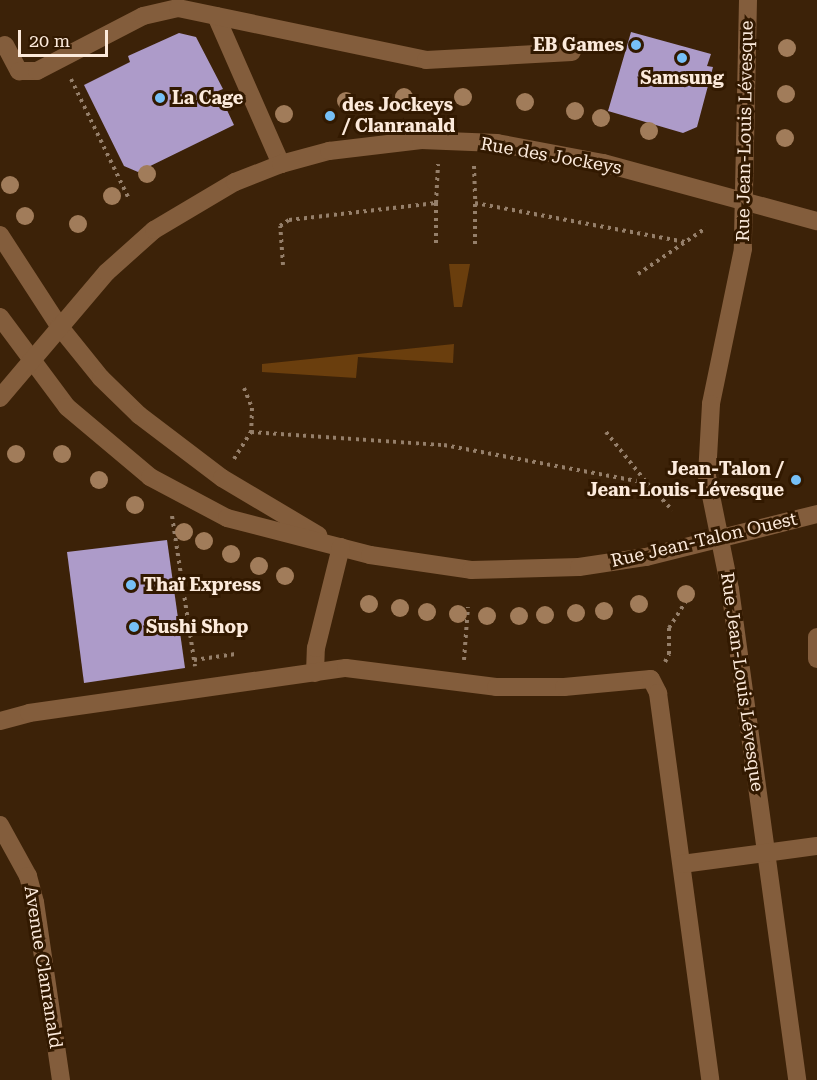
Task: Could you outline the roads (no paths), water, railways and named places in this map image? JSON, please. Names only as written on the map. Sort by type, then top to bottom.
[{"type":"street","name":"Rue Jean-Louis Lévesque","points":[[748,0],[747,202],[743,249],[707,440],[708,485],[720,538],[797,1080]]},
{"type":"street","points":[[5,45],[19,71],[37,70],[143,16],[178,8],[426,60],[572,52]]},
{"type":"street","points":[[216,16],[280,164]]},
{"type":"street","name":"Rue des Jockeys","points":[[30,360],[122,256],[172,217],[220,189],[280,164],[381,143],[497,143],[603,163],[817,221]]},
{"type":"street","name":"Rue Jean-Talon Ouest","points":[[0,235],[59,326],[108,386],[172,443],[249,495],[341,548]]},
{"type":"street","name":"Rue Jean-Talon Ouest","points":[[0,317],[53,391],[91,429],[174,492],[227,518],[341,548],[423,565],[534,570],[622,561],[817,514]]},
{"type":"street","points":[[0,398],[30,360]]},
{"type":"street","points":[[315,673],[316,648],[341,548]]},
{"type":"street","points":[[817,636],[817,658]]},
{"type":"street","points":[[0,721],[29,713],[346,668],[496,687],[564,687],[651,680],[658,693],[710,1080]]},
{"type":"street","name":"Avenue Clanranald","points":[[0,825],[28,876],[35,902],[61,1080]]},
{"type":"street","points":[[682,864],[817,846]]},
{"type":"place","name":"EB Games","points":[[636,45]]},
{"type":"place","name":"Samsung","points":[[682,58]]},
{"type":"place","name":"La Cage","points":[[160,98]]},
{"type":"place","name":"des Jockeys / Clanranald","points":[[330,116]]},
{"type":"place","name":"Jean-Talon / Jean-Louis-Lévesque","points":[[796,480]]},
{"type":"place","name":"Thaï Express","points":[[131,585]]},
{"type":"place","name":"Sushi Shop","points":[[134,627]]}]
